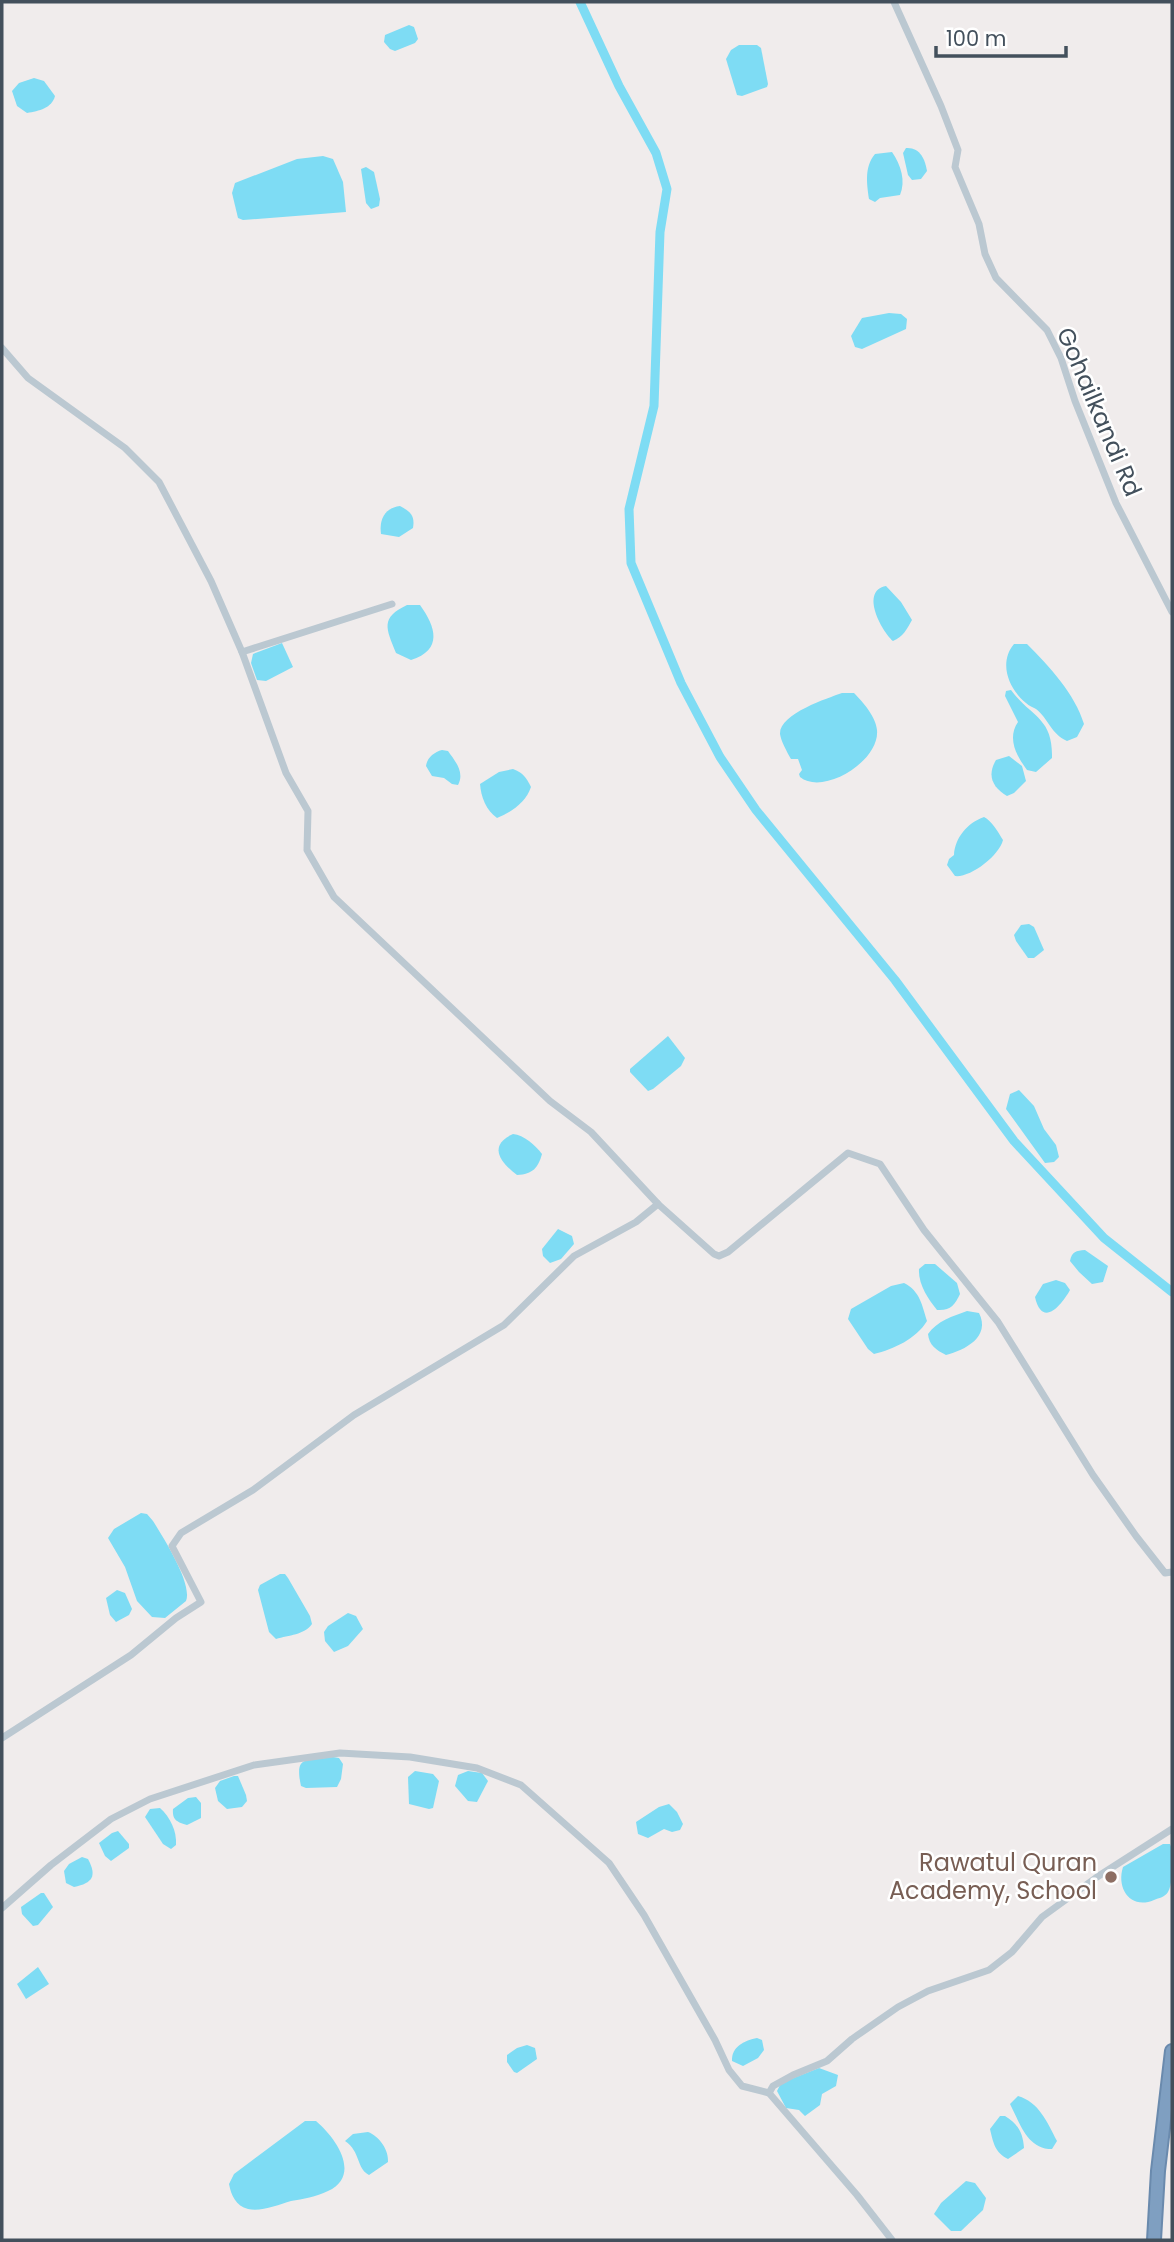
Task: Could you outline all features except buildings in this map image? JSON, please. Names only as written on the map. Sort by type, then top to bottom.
[{"type":"highway","points":[[1154,2240],[1158,2171],[1172,2051]]},
{"type":"street","name":"Gohailkandi Rd","points":[[894,2],[958,150],[955,167],[979,225],[985,254],[996,278],[1047,330],[1061,358],[1116,503],[1172,612]]},
{"type":"street","points":[[2,348],[28,378],[125,449],[159,482],[211,581],[243,652],[286,773],[308,811],[307,850],[334,897],[550,1101],[591,1132],[658,1204],[719,1256],[728,1252],[848,1153],[880,1164],[924,1230],[998,1322],[1093,1475],[1136,1536],[1165,1573],[1172,1572]]},
{"type":"street","points":[[243,652],[392,604]]},
{"type":"street","points":[[2,1738],[131,1656],[176,1618],[201,1602],[172,1546],[181,1533],[253,1490],[354,1415],[504,1325],[574,1256],[636,1222],[658,1204]]},
{"type":"street","points":[[2,1909],[51,1865],[111,1819],[150,1799],[254,1765],[340,1753],[410,1757],[477,1768],[521,1785],[609,1863],[644,1915],[715,2040],[729,2070],[742,2086],[769,2093],[892,2240]]},
{"type":"street","points":[[769,2093],[773,2086],[827,2061],[852,2039],[898,2007],[928,1991],[989,1970],[1012,1952],[1042,1917],[1097,1877],[1172,1829]]},
{"type":"water","points":[[409,25],[414,27],[418,39],[415,43],[395,51],[390,49],[384,42],[385,35]]},
{"type":"water","points":[[739,45],[757,45],[761,48],[768,84],[767,87],[742,96],[737,95],[726,59],[731,50]]},
{"type":"water","points":[[34,78],[44,81],[55,96],[48,106],[27,113],[17,106],[12,91],[19,83]]},
{"type":"water","points":[[906,148],[915,149],[923,158],[927,171],[921,179],[912,180],[908,175],[903,153]]},
{"type":"water","points":[[892,152],[902,173],[900,195],[880,198],[875,202],[869,199],[869,164],[875,154]]},
{"type":"water","points":[[323,156],[333,159],[343,182],[346,212],[243,220],[238,218],[232,193],[235,183],[297,159]]},
{"type":"water","points":[[366,167],[374,172],[380,199],[379,206],[371,209],[366,203],[361,169]]},
{"type":"water","points":[[889,313],[901,314],[907,319],[906,329],[862,349],[855,347],[851,336],[862,318]]},
{"type":"water","points":[[400,506],[411,515],[413,528],[399,537],[381,534],[384,515],[390,509]]},
{"type":"water","points":[[886,586],[901,602],[912,620],[902,635],[893,641],[875,611],[874,595],[878,589]]},
{"type":"water","points":[[407,605],[420,605],[430,621],[434,637],[428,650],[411,660],[396,653],[388,630],[392,614]]},
{"type":"water","points":[[282,643],[293,667],[266,681],[257,680],[251,663],[253,654]]},
{"type":"water","points":[[1014,644],[1027,644],[1068,691],[1084,724],[1077,737],[1067,741],[1062,738],[1036,709],[1015,691],[1006,667],[1009,651]]},
{"type":"water","points":[[1011,690],[1040,719],[1049,734],[1052,758],[1036,772],[1027,770],[1014,746],[1013,734],[1018,722],[1005,696],[1006,691]]},
{"type":"water","points":[[842,693],[854,693],[869,710],[877,730],[875,742],[860,764],[848,772],[835,779],[810,782],[800,777],[802,770],[798,759],[791,759],[786,750],[780,734],[782,727],[787,720],[805,708]]},
{"type":"water","points":[[442,750],[448,751],[458,767],[458,785],[432,776],[426,766],[431,756]]},
{"type":"water","points":[[1009,756],[1022,766],[1026,781],[1007,796],[992,780],[992,771],[996,760]]},
{"type":"water","points":[[513,769],[524,776],[531,787],[518,806],[497,818],[485,803],[480,784],[499,772]]},
{"type":"water","points":[[984,817],[1003,840],[996,853],[976,870],[955,876],[947,865],[954,855],[959,837],[972,823]]},
{"type":"water","points":[[1029,924],[1034,927],[1044,950],[1034,958],[1028,958],[1014,935],[1021,925]]},
{"type":"water","points":[[668,1036],[685,1058],[681,1066],[648,1091],[630,1069]]},
{"type":"water","points":[[1019,1090],[1034,1106],[1044,1129],[1056,1145],[1059,1157],[1054,1162],[1045,1163],[1006,1109],[1010,1094]]},
{"type":"water","points":[[513,1134],[529,1141],[542,1154],[537,1167],[531,1172],[517,1175],[499,1154],[500,1144]]},
{"type":"water","points":[[558,1229],[572,1236],[574,1244],[561,1259],[550,1263],[543,1256],[542,1249]]},
{"type":"water","points":[[1085,1250],[1108,1266],[1103,1282],[1092,1284],[1070,1261],[1075,1252]]},
{"type":"water","points":[[925,1264],[935,1264],[957,1283],[960,1294],[949,1308],[937,1310],[924,1291],[919,1269]]},
{"type":"water","points":[[1056,1280],[1065,1283],[1070,1290],[1057,1307],[1047,1313],[1038,1306],[1035,1297],[1043,1284]]},
{"type":"water","points":[[904,1283],[917,1294],[927,1321],[917,1333],[904,1342],[874,1354],[848,1319],[851,1309],[891,1286]]},
{"type":"water","points":[[967,1311],[979,1313],[982,1329],[979,1336],[968,1346],[953,1353],[946,1355],[936,1349],[928,1334],[932,1329],[941,1322]]},
{"type":"water","points":[[141,1513],[147,1514],[153,1521],[176,1561],[185,1584],[186,1601],[165,1618],[152,1617],[137,1601],[125,1567],[108,1538],[114,1529]]},
{"type":"water","points":[[285,1574],[288,1578],[312,1624],[301,1633],[276,1639],[269,1632],[258,1590],[260,1585]]},
{"type":"water","points":[[117,1590],[125,1593],[132,1609],[129,1615],[116,1622],[110,1615],[106,1598]]},
{"type":"water","points":[[348,1613],[356,1616],[363,1629],[348,1646],[334,1652],[325,1641],[324,1632],[328,1626]]},
{"type":"water","points":[[339,1758],[343,1764],[337,1787],[301,1786],[301,1764],[310,1759]]},
{"type":"water","points":[[415,1771],[433,1774],[439,1781],[433,1808],[409,1804],[408,1777]]},
{"type":"water","points":[[468,1771],[482,1773],[488,1781],[477,1802],[468,1801],[455,1786],[458,1775]]},
{"type":"water","points":[[238,1776],[247,1801],[242,1807],[227,1809],[218,1801],[215,1788],[220,1781]]},
{"type":"water","points":[[196,1797],[201,1803],[201,1818],[187,1825],[176,1820],[173,1809],[188,1798]]},
{"type":"water","points":[[669,1804],[683,1824],[680,1830],[672,1832],[664,1829],[648,1838],[638,1834],[636,1822],[659,1807]]},
{"type":"water","points":[[160,1808],[174,1830],[176,1845],[171,1849],[163,1844],[145,1817],[150,1809]]},
{"type":"water","points":[[118,1831],[129,1844],[129,1848],[111,1861],[105,1856],[99,1843]]},
{"type":"water","points":[[1163,1844],[1170,1844],[1172,1852],[1172,1879],[1168,1892],[1146,1902],[1132,1900],[1127,1896],[1122,1883],[1123,1867]]},
{"type":"water","points":[[82,1857],[88,1859],[92,1878],[74,1887],[66,1883],[64,1871],[69,1864]]},
{"type":"water","points":[[44,1893],[53,1907],[38,1925],[33,1926],[22,1914],[21,1907]]},
{"type":"water","points":[[38,1967],[49,1984],[26,1999],[17,1984]]},
{"type":"water","points":[[757,2038],[762,2040],[764,2050],[758,2058],[743,2066],[732,2061],[734,2052],[740,2045]]},
{"type":"water","points":[[527,2045],[535,2048],[537,2059],[517,2073],[514,2072],[507,2062],[507,2055]]},
{"type":"water","points":[[819,2068],[838,2075],[836,2086],[822,2094],[820,2105],[805,2116],[799,2110],[786,2108],[777,2091],[781,2083]]},
{"type":"water","points":[[1018,2096],[1032,2103],[1046,2120],[1057,2141],[1052,2149],[1036,2145],[1025,2134],[1010,2104]]},
{"type":"water","points":[[1000,2116],[1005,2116],[1016,2126],[1021,2133],[1024,2148],[1008,2159],[997,2150],[990,2129]]},
{"type":"water","points":[[305,2121],[316,2121],[338,2146],[344,2166],[343,2176],[338,2184],[319,2195],[270,2208],[253,2210],[237,2203],[229,2184],[234,2174]]},
{"type":"water","points":[[368,2132],[382,2144],[388,2162],[369,2175],[362,2168],[354,2150],[345,2141],[353,2134]]},
{"type":"water","points":[[966,2181],[975,2183],[986,2198],[983,2210],[961,2231],[951,2231],[934,2214],[941,2203]]},
{"type":"waterway","points":[[580,2],[619,86],[656,153],[667,189],[660,232],[654,406],[629,509],[631,563],[681,683],[720,757],[756,810],[895,980],[1014,1141],[1104,1238],[1172,1292]]},
{"type":"place","name":"Rawatul Quran Academy, School","points":[[1111,1877]]}]
